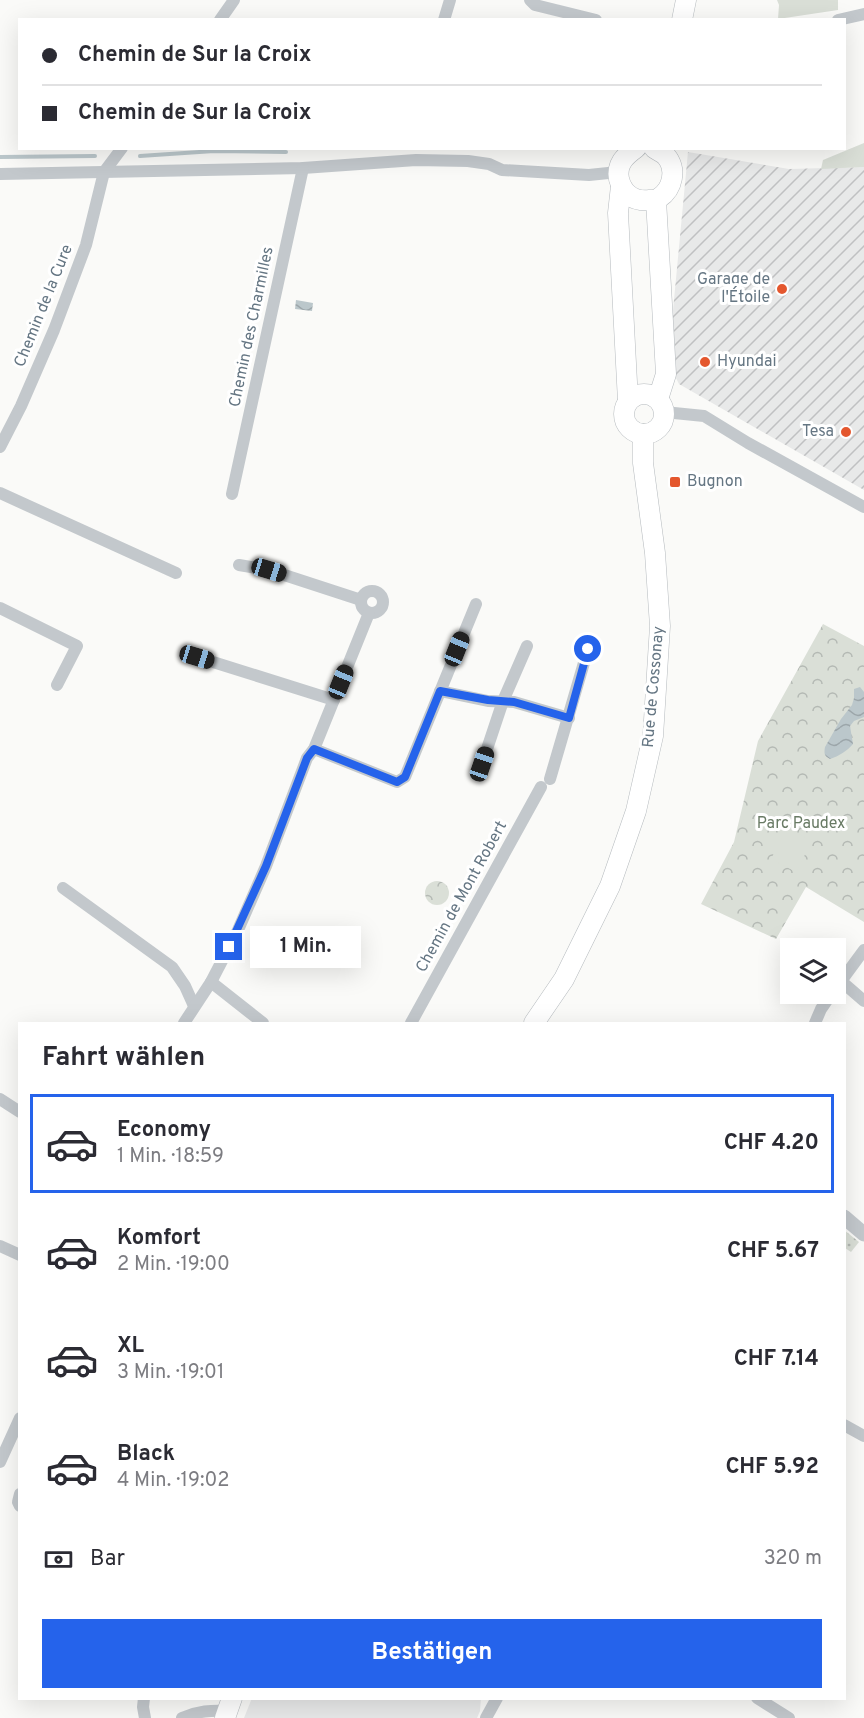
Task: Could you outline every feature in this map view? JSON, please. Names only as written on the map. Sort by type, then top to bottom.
[{"type":"main road","points":[[628,401],[618,213],[624,157],[633,150]]},
{"type":"main road","points":[[620,179],[628,196],[640,201],[656,200],[661,197],[670,185],[673,170],[666,156],[657,150]]},
{"type":"main road","points":[[656,200],[666,374],[661,405],[662,423],[654,432],[643,435],[632,431],[625,422],[623,411],[634,395],[642,393],[651,395],[661,405]]},
{"type":"main road","name":"Rue de Cossonay","points":[[535,1022],[564,979],[610,886],[636,811],[653,736],[660,626],[655,554],[643,463],[643,435]]},
{"type":"street","points":[[221,18],[234,0]]},
{"type":"street","points":[[445,18],[450,0]]},
{"type":"street","points":[[530,0],[535,5],[588,18]]},
{"type":"street","points":[[846,18],[864,14]]},
{"type":"street","points":[[104,172],[120,150]]},
{"type":"street","points":[[399,161],[402,150]]},
{"type":"street","points":[[0,174],[303,168],[416,160],[468,161],[489,164],[502,170],[620,179]]},
{"type":"street","name":"Chemin des Charmilles","points":[[232,494],[303,168]]},
{"type":"street","name":"Chemin de la Cure","points":[[0,447],[21,406],[54,330],[86,245],[104,172]]},
{"type":"street","points":[[661,405],[704,416],[864,507]]},
{"type":"street","points":[[0,494],[176,573]]},
{"type":"street","points":[[239,565],[269,570],[361,600]]},
{"type":"street","points":[[371,592],[380,595],[381,608],[369,613],[364,609],[361,600],[365,594],[371,592]]},
{"type":"street","points":[[314,749],[397,782],[405,777],[476,604]]},
{"type":"street","points":[[0,608],[77,646],[57,685]]},
{"type":"street","points":[[185,1022],[211,982],[238,930],[266,866],[307,758],[314,749],[369,613]]},
{"type":"street","points":[[482,764],[503,701],[527,646]]},
{"type":"street","name":"Chemin de Mont Robert","points":[[412,1022],[545,783],[569,718],[588,649]]},
{"type":"street","points":[[197,657],[334,700]]},
{"type":"street","points":[[440,691],[488,700],[514,702],[569,718]]},
{"type":"street","points":[[63,888],[172,967],[194,1006]]},
{"type":"street","points":[[846,974],[864,950]]},
{"type":"street","points":[[211,982],[262,1022]]},
{"type":"street","points":[[846,990],[864,1001]]},
{"type":"street","points":[[815,1022],[824,1004]]},
{"type":"street","points":[[0,1099],[18,1111]]},
{"type":"street","points":[[846,1219],[864,1234]]},
{"type":"street","points":[[0,1246],[18,1254]]},
{"type":"street","points":[[0,1462],[18,1423]]},
{"type":"street","points":[[846,1426],[864,1436]]},
{"type":"street","points":[[144,1700],[142,1707],[145,1718]]},
{"type":"street","points":[[486,1718],[496,1700]]},
{"type":"street","points":[[760,1700],[789,1718]]},
{"type":"street","points":[[182,1718],[195,1712],[228,1709]]},
{"type":"shaded area","points":[[688,152],[789,169],[864,167],[864,490],[679,384],[673,372],[670,342]]},
{"type":"shaded area","points":[[251,1700],[481,1700],[477,1718],[244,1718]]},
{"type":"green space","points":[[777,0],[838,0],[838,10],[778,18]]},
{"type":"green space","points":[[864,143],[864,167],[821,169],[823,160]]},
{"type":"green space","name":"Parc Paudex","points":[[823,624],[864,646],[864,922],[806,887],[776,939],[701,904],[734,842],[758,741]]},
{"type":"green space","points":[[787,828],[812,841],[796,872],[771,859]]},
{"type":"green space","points":[[437,881],[445,885],[449,893],[445,901],[437,905],[429,901],[425,893],[429,885]]},
{"type":"green space","points":[[846,1232],[859,1242],[851,1252],[846,1249]]},
{"type":"water","points":[[296,300],[313,303],[312,311],[295,309]]},
{"type":"water","points":[[860,687],[864,692],[864,717],[854,721],[850,726],[853,744],[843,753],[830,759],[825,754],[825,747],[852,705],[854,689]]},
{"type":"waterway","points":[[140,156],[214,151],[286,152]]},
{"type":"waterway","points":[[0,157],[95,156]]},
{"type":"place","name":"Garage de l'Étoile","points":[[782,289]]},
{"type":"place","name":"Hyundai","points":[[705,362]]},
{"type":"place","name":"Tesa","points":[[846,432]]},
{"type":"place","name":"Bugnon","points":[[675,482]]},
{"type":"route","points":[[229,947],[266,866],[307,758],[314,749],[397,782],[400,781],[405,777],[440,691],[488,700],[514,702],[569,718],[588,649]]}]
